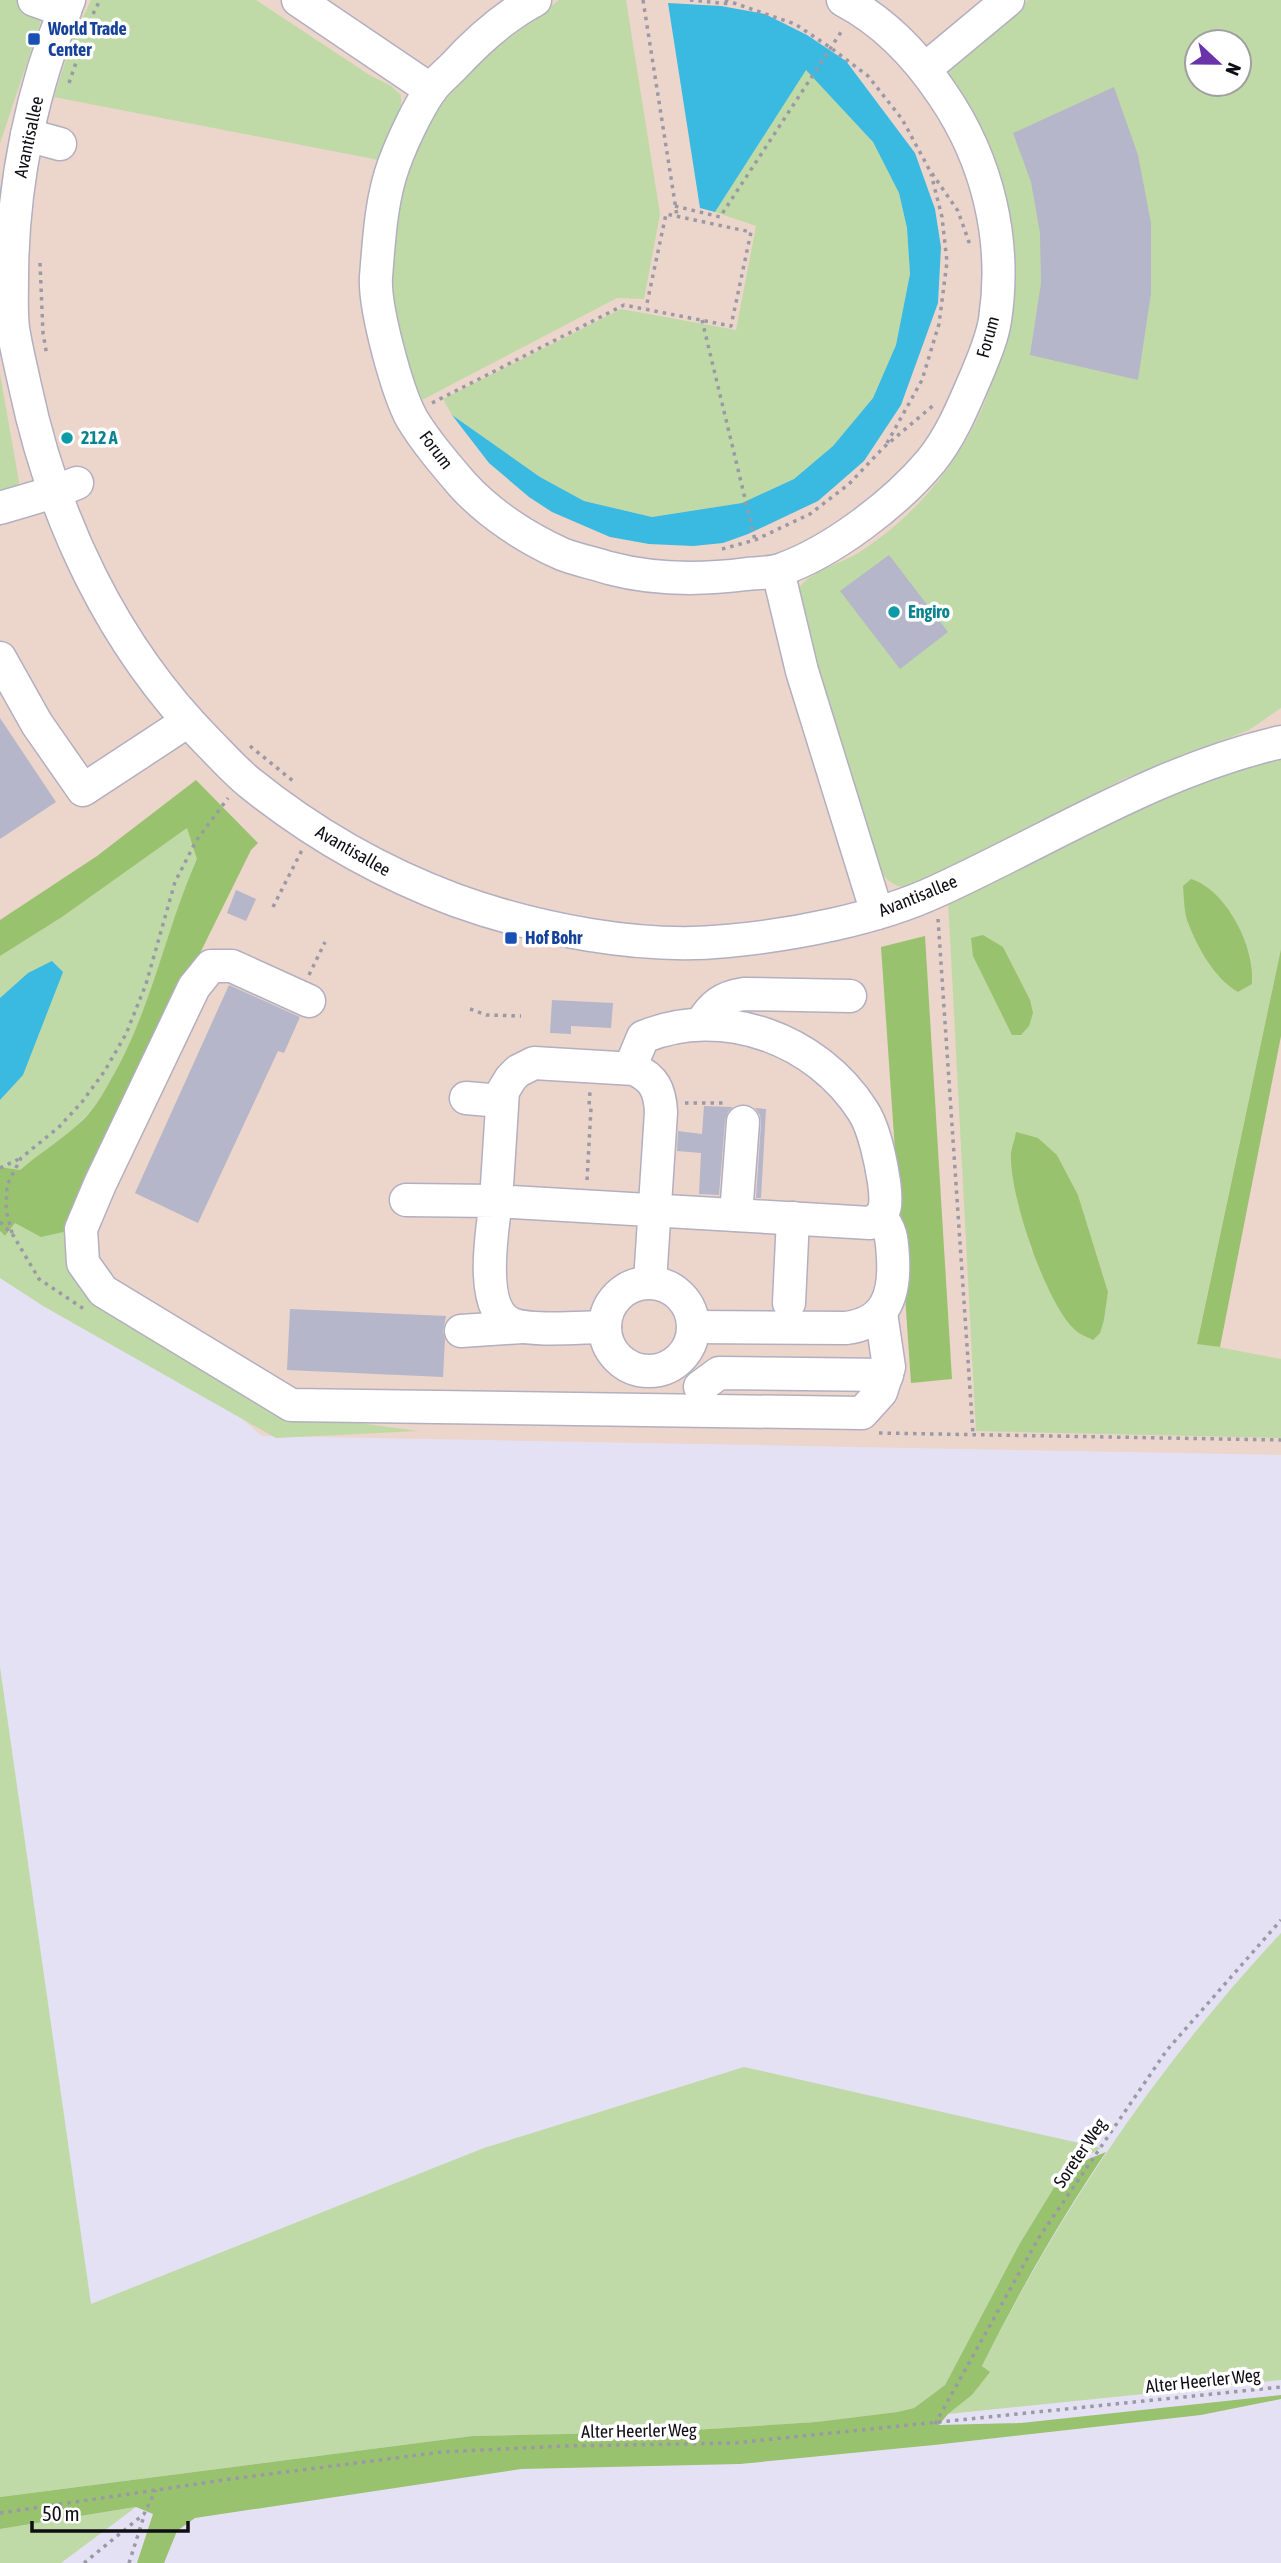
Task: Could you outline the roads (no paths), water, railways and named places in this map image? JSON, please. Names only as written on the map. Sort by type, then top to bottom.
[{"type":"street","points":[[34,0],[75,10]]},
{"type":"street","points":[[298,0],[431,90]]},
{"type":"street","name":"Forum","points":[[535,0],[517,10],[475,43],[431,90],[393,166],[381,220],[375,288],[386,344],[410,415],[438,457],[473,496],[517,529],[563,554],[628,573],[673,579],[730,577],[778,571],[848,534],[889,504],[932,460],[958,418],[995,323],[999,280],[995,217],[977,155],[954,111],[925,69],[893,34],[843,0]]},
{"type":"street","points":[[925,69],[1008,0]]},
{"type":"street","name":"Avantisallee","points":[[75,10],[44,68],[27,135],[12,234],[12,325],[28,401],[65,488],[95,587],[130,645],[188,721],[247,781],[339,846],[377,867],[427,889],[516,920],[655,941],[723,942],[782,934],[877,913],[935,892],[1045,835],[1178,775],[1237,752],[1281,742]]},
{"type":"street","points":[[27,135],[60,144]]},
{"type":"street","points":[[0,508],[65,488]]},
{"type":"street","points":[[778,571],[802,671],[877,913]]},
{"type":"street","points":[[0,658],[37,724],[83,790],[188,721]]},
{"type":"street","points":[[309,1001],[232,966],[211,967],[194,987],[81,1229],[82,1263],[103,1292],[291,1405],[700,1398],[862,1413],[881,1392],[889,1367],[881,1313]]},
{"type":"street","points":[[701,1024],[717,1003],[730,996],[850,996]]},
{"type":"street","points":[[406,1200],[496,1201],[870,1223],[880,1217],[886,1206],[881,1163],[864,1113],[841,1083],[810,1055],[785,1042],[754,1031],[716,1023],[701,1024],[662,1029],[643,1037],[630,1068]]},
{"type":"street","points":[[605,1326],[522,1327],[505,1320],[480,1323],[490,1287],[501,1101],[510,1077],[526,1066],[534,1063],[630,1068],[646,1074],[655,1083],[660,1102],[650,1282]]},
{"type":"street","points":[[466,1098],[501,1101]]},
{"type":"street","points":[[735,1113],[736,1215]]},
{"type":"street","points":[[694,1327],[846,1328],[856,1327],[881,1313],[892,1292],[894,1281],[891,1237],[888,1224],[880,1217]]},
{"type":"street","points":[[789,1303],[793,1218]]},
{"type":"street","points":[[650,1282],[667,1286],[681,1296],[691,1310],[694,1327],[690,1344],[681,1359],[666,1368],[649,1372],[632,1368],[618,1358],[608,1344],[605,1326],[608,1310],[618,1295],[632,1286],[650,1282]]},
{"type":"street","points":[[676,1362],[700,1398]]},
{"type":"water","points":[[668,3],[721,6],[765,14],[807,35],[846,61],[915,153],[935,209],[941,247],[938,303],[901,405],[864,461],[818,501],[723,543],[693,546],[649,544],[610,537],[552,512],[529,497],[489,463],[452,415],[540,477],[584,501],[652,517],[742,503],[794,479],[833,446],[873,398],[896,345],[910,274],[907,228],[899,193],[873,142],[806,70],[715,212],[700,208]]},
{"type":"water","points":[[52,961],[63,972],[23,1075],[0,1100],[0,998],[28,973]]},
{"type":"place","name":"World Trade Center","points":[[34,39]]},
{"type":"place","name":"212 A","points":[[67,438]]},
{"type":"place","name":"Engiro","points":[[894,612]]},
{"type":"place","name":"Hof Bohr","points":[[511,938]]}]
